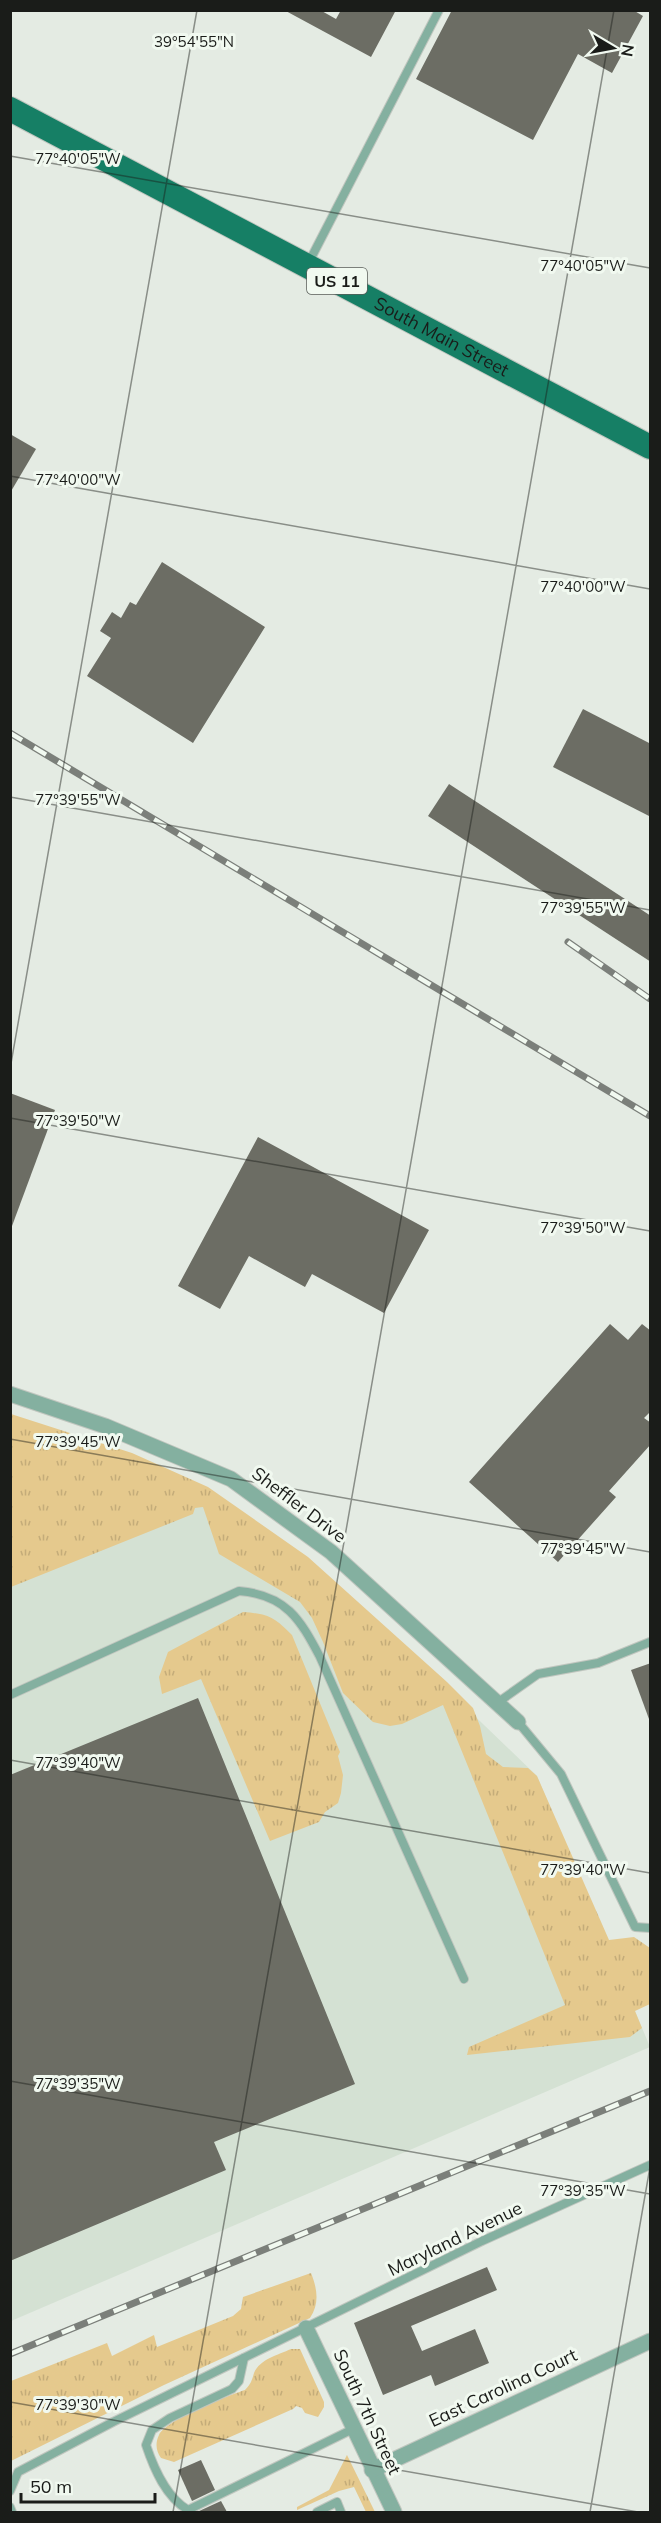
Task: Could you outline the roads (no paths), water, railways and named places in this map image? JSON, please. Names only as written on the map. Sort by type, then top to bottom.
[{"type":"main road","name":"South Main Street","points":[[10,109],[651,447]]},
{"type":"street","name":"Sheffler Drive","points":[[10,1394],[105,1426],[231,1479],[331,1552],[518,1722]]},
{"type":"street","name":"South 7th Street","points":[[306,2328],[394,2512]]},
{"type":"street","name":"East Carolina Court","points":[[372,2470],[651,2341]]},
{"type":"lane","points":[[307,266],[439,10]]},
{"type":"lane","points":[[10,1695],[239,1591],[257,1592],[287,1608],[302,1623],[320,1657],[464,1979]]},
{"type":"lane","points":[[497,1703],[538,1674],[598,1663],[651,1642]]},
{"type":"lane","points":[[518,1722],[561,1774],[635,1927],[651,1928]]},
{"type":"lane","name":"Maryland Avenue","points":[[10,2491],[18,2472],[113,2422],[482,2241],[651,2165]]},
{"type":"lane","points":[[244,2358],[239,2381],[232,2389],[170,2418],[152,2430],[146,2445],[154,2470],[178,2505],[188,2510],[353,2429]]},
{"type":"lane","points":[[317,2512],[336,2502],[341,2512]]},
{"type":"lane","points":[[10,2507],[12,2512]]},
{"type":"railway","points":[[10,733],[650,1116]]},
{"type":"railway","points":[[568,942],[650,999]]},
{"type":"railway","points":[[10,2354],[650,2091]]}]
